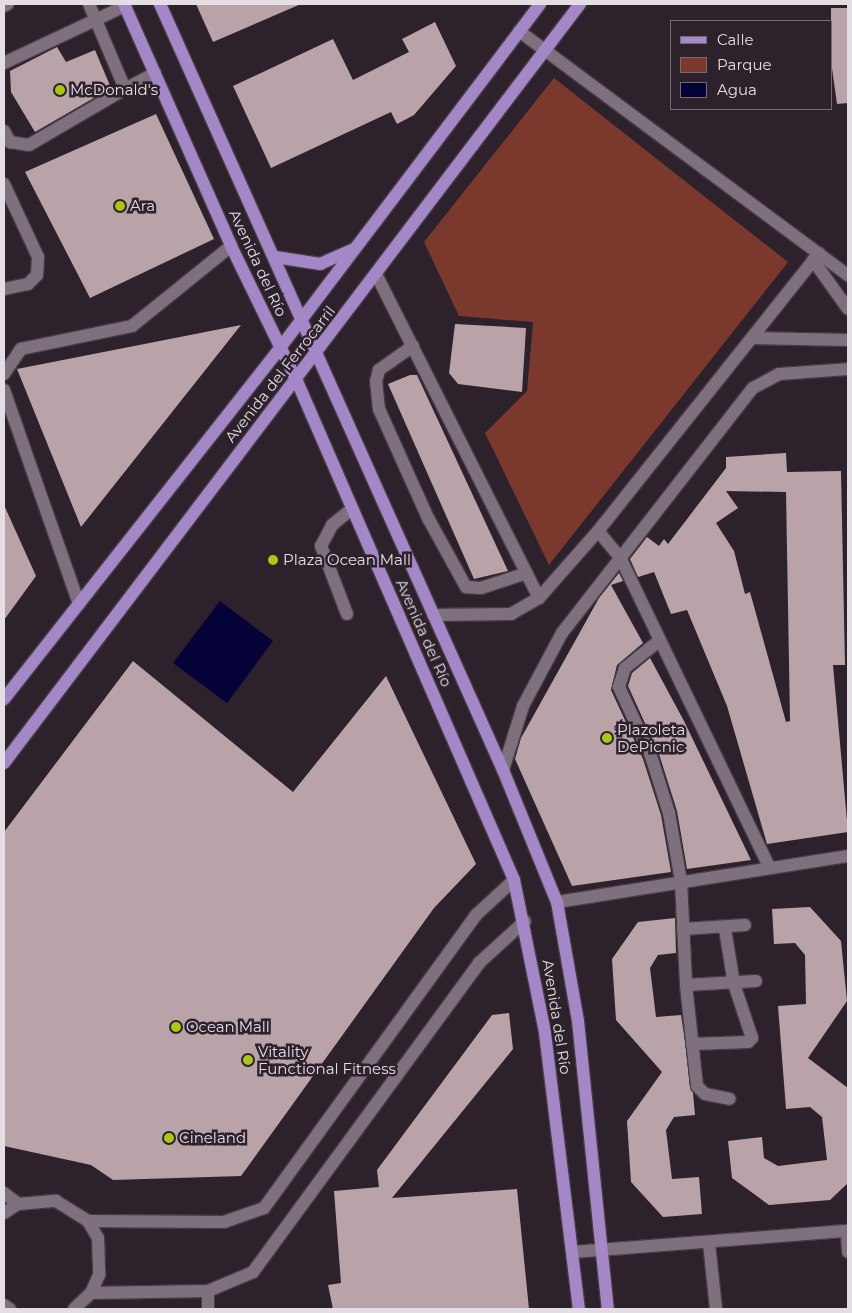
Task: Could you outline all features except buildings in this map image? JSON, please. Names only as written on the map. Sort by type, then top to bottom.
[{"type":"main road","name":"Avenida del Río","points":[[160,4],[318,352],[503,770],[557,902],[578,1020],[608,1309]]},
{"type":"main road","name":"Avenida del Ferrocarril","points":[[4,699],[280,348],[540,4]]},
{"type":"main road","name":"Avenida del Ferrocarril","points":[[4,763],[318,352],[580,4]]},
{"type":"main road","name":"Avenida del Río","points":[[125,5],[230,246],[296,379],[514,880],[525,921],[545,1033],[579,1309]]},
{"type":"main road","points":[[275,257],[320,264],[356,248]]},
{"type":"street","points":[[4,6],[8,4]]},
{"type":"street","points":[[89,4],[125,90]]},
{"type":"street","points":[[4,64],[125,5]]},
{"type":"street","points":[[518,31],[816,257],[848,275]]},
{"type":"street","points":[[4,131],[10,142],[28,145],[155,74]]},
{"type":"street","points":[[4,184],[38,257],[37,275],[28,284],[4,289]]},
{"type":"street","points":[[4,374],[21,349],[132,326],[230,246]]},
{"type":"street","points":[[816,257],[848,309]]},
{"type":"street","points":[[433,615],[511,614],[539,598],[598,531],[816,257]]},
{"type":"street","points":[[376,274],[539,598]]},
{"type":"street","points":[[752,338],[848,340]]},
{"type":"street","points":[[413,346],[379,370],[376,381],[379,409],[428,518],[466,587],[481,588],[527,573]]},
{"type":"street","points":[[503,770],[523,706],[562,633],[753,388],[779,374],[848,369]]},
{"type":"street","points":[[4,390],[79,604]]},
{"type":"street","points":[[347,614],[321,546],[332,525],[352,509]]},
{"type":"street","points":[[598,531],[620,557],[769,867]]},
{"type":"street","points":[[660,640],[625,668],[619,687],[651,756],[670,812],[681,881],[686,985],[692,1044],[700,1092],[730,1099]]},
{"type":"street","points":[[557,902],[848,856]]},
{"type":"street","points":[[4,1213],[18,1204],[56,1201],[88,1221],[224,1222],[264,1208],[477,914],[514,880]]},
{"type":"street","points":[[91,1293],[208,1292],[253,1272],[479,963],[525,921]]},
{"type":"street","points":[[683,929],[725,929],[745,925]]},
{"type":"street","points":[[692,1044],[748,1042],[752,1038],[734,984],[725,929]]},
{"type":"street","points":[[686,985],[734,984],[756,981]]},
{"type":"street","points":[[4,1193],[18,1204]]},
{"type":"street","points":[[78,1308],[91,1293],[101,1256],[88,1221]]},
{"type":"street","points":[[572,1252],[602,1252],[847,1232],[848,1252]]},
{"type":"street","points":[[709,1243],[716,1309]]},
{"type":"street","points":[[208,1292],[208,1309]]},
{"type":"street","points":[[4,1305],[10,1309]]},
{"type":"green space","points":[[554,78],[788,262],[549,565],[485,433],[527,391],[533,322],[459,316],[424,242]]},
{"type":"water","points":[[220,601],[273,641],[227,703],[173,663]]},
{"type":"place","name":"McDonald's","points":[[60,90]]},
{"type":"place","name":"Ara","points":[[120,206]]},
{"type":"place","name":"Plaza Ocean Mall","points":[[273,560]]},
{"type":"place","name":"Plazoleta DePicnic","points":[[607,738]]},
{"type":"place","name":"Ocean Mall","points":[[176,1027]]},
{"type":"place","name":"Vitality Functional Fitness","points":[[248,1060]]},
{"type":"place","name":"Cineland","points":[[169,1138]]}]
